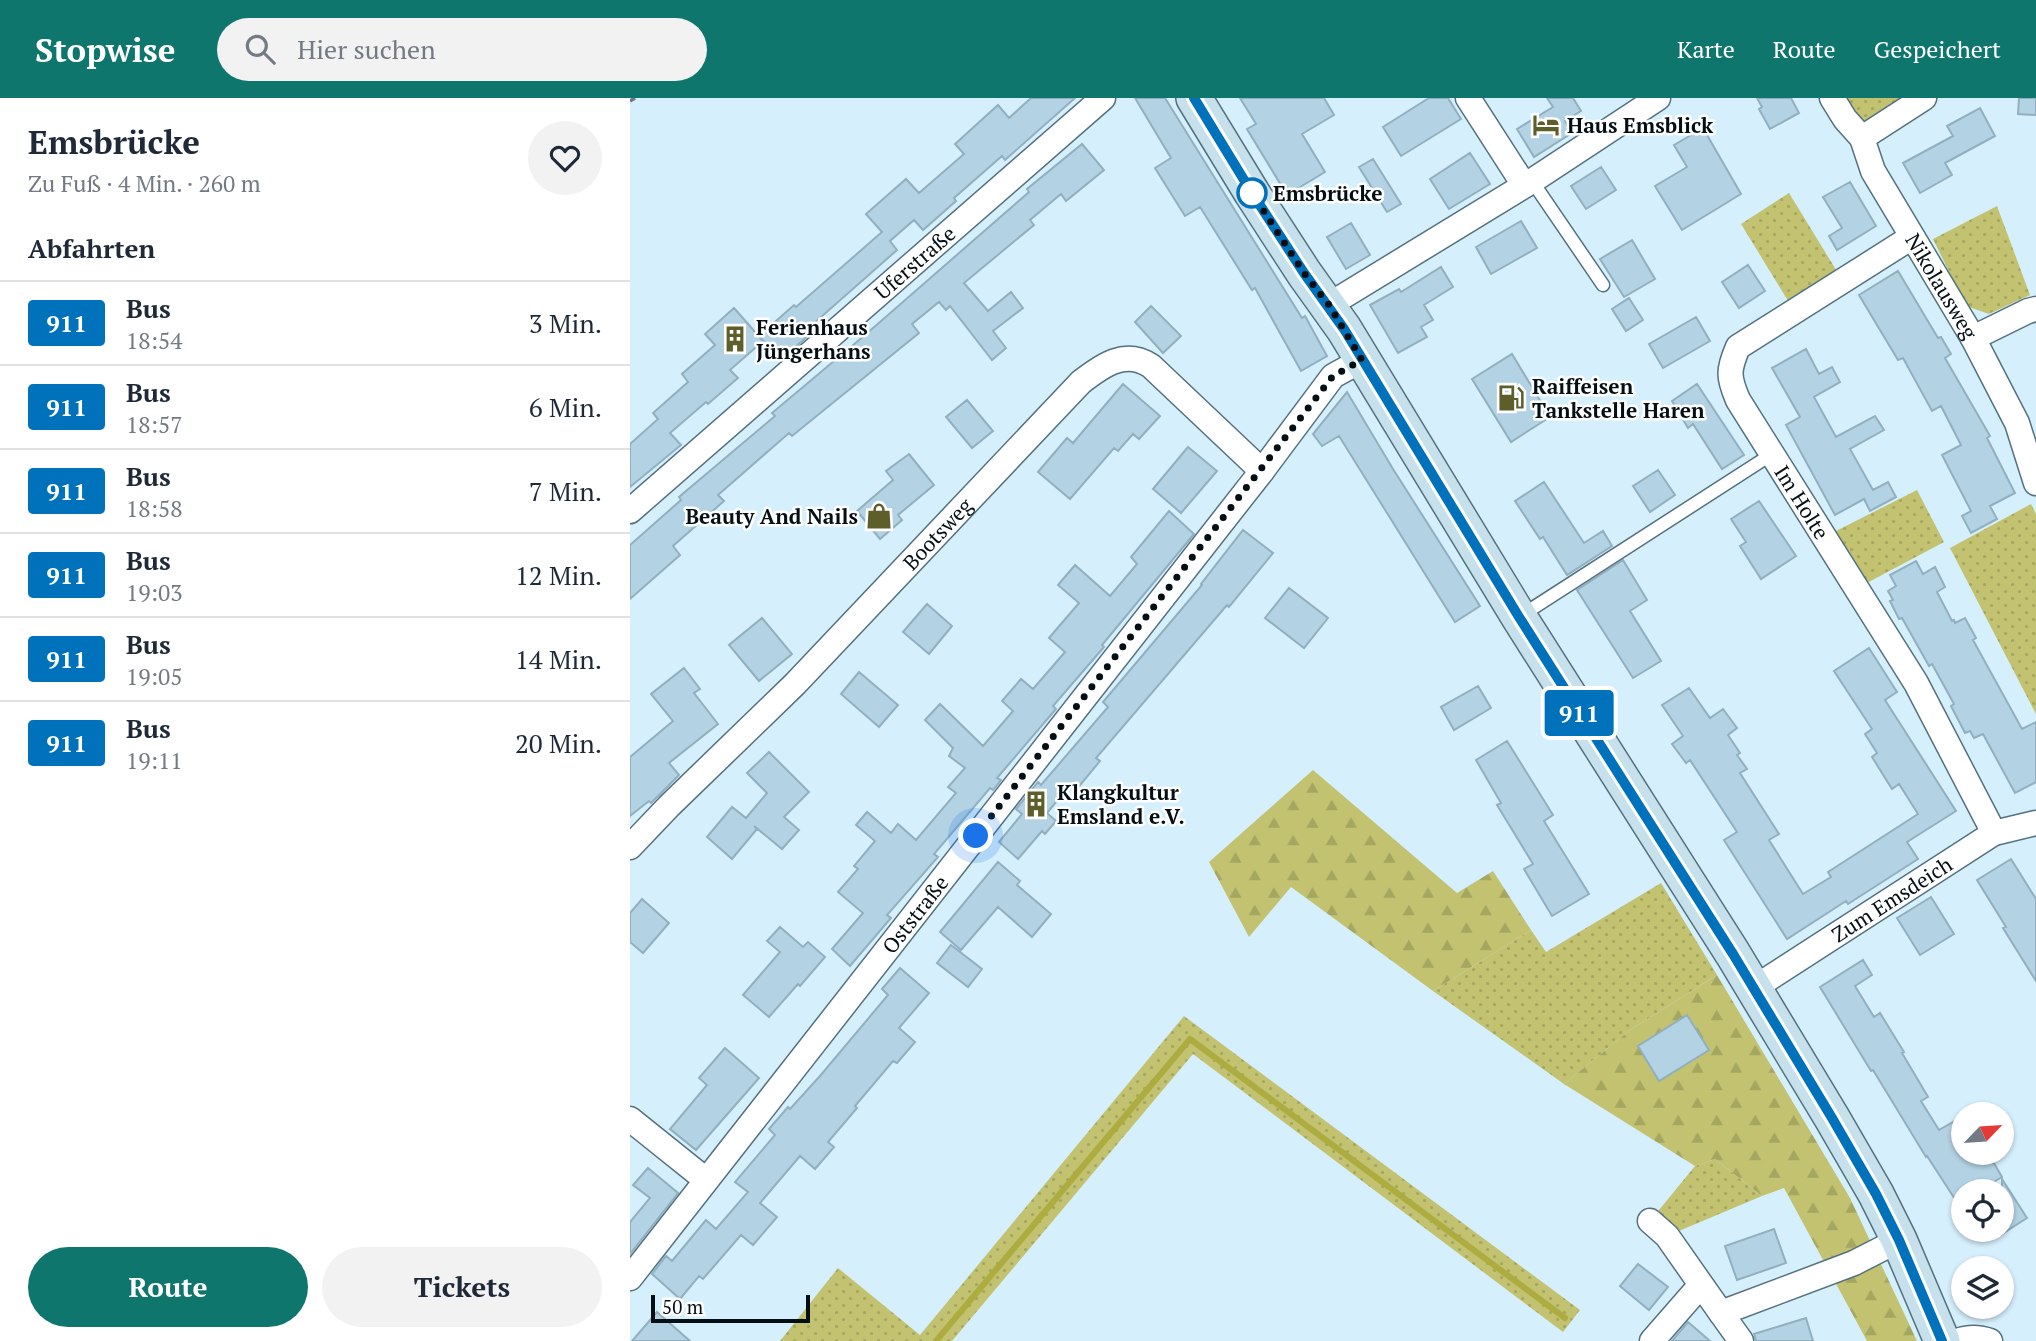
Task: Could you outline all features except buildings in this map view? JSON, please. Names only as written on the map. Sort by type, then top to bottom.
[{"type":"street","name":"Uferstraße","points":[[630,511],[1103,98]]},
{"type":"street","points":[[1194,98],[1304,273],[1329,305],[1519,617],[1754,988],[1851,1151],[1899,1240],[1942,1341]]},
{"type":"street","points":[[1468,98],[1528,183]]},
{"type":"street","points":[[1329,305],[1528,183],[1658,98]]},
{"type":"street","name":"Nikolausweg","points":[[1832,98],[1845,119],[1862,138],[1873,171],[1973,338],[2017,423],[2036,483]]},
{"type":"street","points":[[1862,138],[1924,98]]},
{"type":"street","name":"Im Holte","points":[[1912,237],[1738,347],[1729,368],[1730,382],[1738,400],[1916,683],[1994,832]]},
{"type":"street","points":[[1973,338],[2028,311],[2036,310]]},
{"type":"street","name":"Bootsweg","points":[[630,847],[668,806],[795,684],[1072,392],[1098,368],[1123,358],[1139,359],[1151,366],[1262,471]]},
{"type":"street","name":"Oststraße","points":[[630,1278],[1262,471],[1333,376],[1362,360]]},
{"type":"street","name":"Zum Emsdeich","points":[[1754,988],[1994,832],[2034,826]]},
{"type":"street","points":[[630,1119],[706,1180]]},
{"type":"street","points":[[1650,1221],[1667,1236],[1741,1341]]},
{"type":"street","points":[[1721,1313],[1854,1263],[1899,1240]]},
{"type":"street","points":[[1652,1341],[1700,1286]]},
{"type":"street","points":[[1957,1341],[1965,1338],[1990,1341]]},
{"type":"lane","points":[[1528,183],[1603,285]]},
{"type":"lane","points":[[1519,617],[1772,454]]},
{"type":"path","points":[[630,102],[635,98]]},
{"type":"green space","points":[[1832,98],[1924,98],[1862,138]]},
{"type":"green space","points":[[1789,193],[1838,273],[1790,304],[1741,224]]},
{"type":"green space","points":[[1997,206],[2030,295],[1989,314],[1966,306],[1933,239]]},
{"type":"green space","points":[[1917,490],[1944,542],[1865,584],[1834,532]]},
{"type":"green space","points":[[2031,504],[2036,514],[2036,714],[1950,548]]},
{"type":"green space","points":[[1313,770],[1457,893],[1493,871],[1531,930],[1433,991],[1291,887],[1249,937],[1209,862]]},
{"type":"green space","points":[[1661,883],[1717,975],[1630,1030],[1564,1084],[1433,991],[1531,930],[1546,952]]},
{"type":"green space","points":[[1717,975],[1850,1198],[1917,1341],[1867,1341],[1784,1188],[1762,1196],[1715,1159],[1695,1166],[1564,1084],[1630,1030]]},
{"type":"green space","points":[[1184,1016],[1580,1310],[1563,1332],[1193,1054],[952,1341],[780,1341],[838,1268],[920,1335]]},
{"type":"green space","points":[[1715,1159],[1762,1196],[1667,1236],[1650,1221],[1695,1166]]},
{"type":"waterway","points":[[936,1341],[1190,1039],[1565,1318]]},
{"type":"bus line","name":"911","points":[[1194,98],[1304,273],[1329,305],[1519,617],[1733,954],[1832,1118],[1899,1240],[1942,1341]]},
{"type":"place","name":"Haus Emsblick","points":[[1546,125]]},
{"type":"place","name":"Emsbrücke","points":[[1252,193]]},
{"type":"place","name":"Ferienhaus Jüngerhans","points":[[735,339]]},
{"type":"place","name":"Raiffeisen Tankstelle Haren","points":[[1511,398]]},
{"type":"place","name":"Beauty And Nails","points":[[879,516]]},
{"type":"place","name":"Klangkultur Emsland e.V.","points":[[1036,804]]},
{"type":"route","points":[[976,836],[1262,471],[1333,376],[1362,360],[1329,305],[1304,273],[1252,193]]}]
